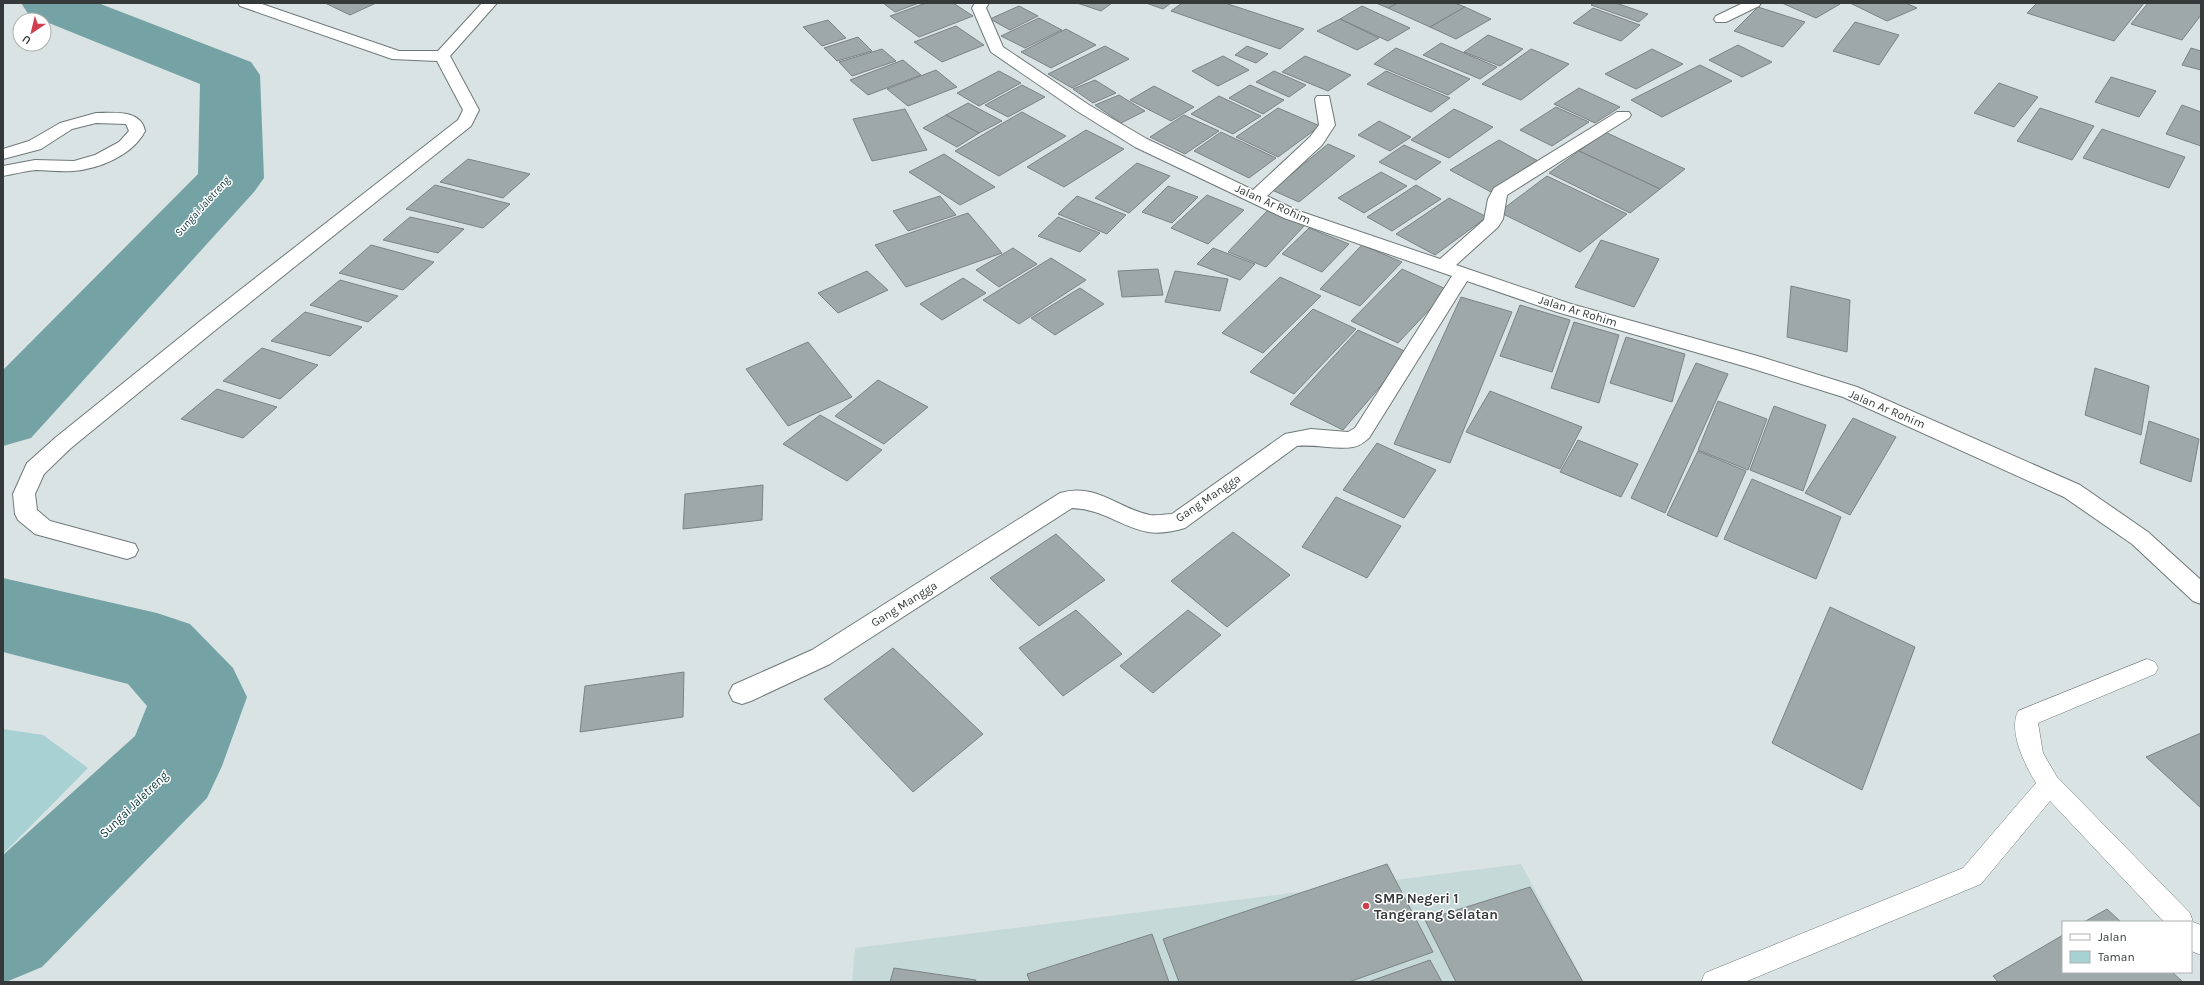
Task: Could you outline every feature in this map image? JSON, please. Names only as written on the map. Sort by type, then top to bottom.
[{"type":"street","points":[[245,3],[397,56],[442,56],[490,3]]},
{"type":"street","name":"Jalan Ar Rohim","points":[[982,3],[980,8],[996,49],[1083,108],[1141,143],[1290,214],[1564,308],[1754,362],[1843,390],[1895,412],[2072,491],[2140,538],[2201,594]]},
{"type":"street","points":[[1721,20],[1754,3]]},
{"type":"street","points":[[127,550],[43,528],[26,514],[24,494],[35,469],[63,443],[206,327],[465,123],[471,110],[442,56]]},
{"type":"street","points":[[1256,197],[1316,142],[1327,125],[1323,99]]},
{"type":"street","points":[[1442,267],[1492,222],[1496,216],[1497,196],[1500,192],[1624,115]]},
{"type":"street","points":[[3,154],[35,144],[66,126],[96,118],[124,118],[132,121],[136,126],[137,131],[133,139],[125,146],[101,159],[74,166],[35,165],[3,171]]},
{"type":"street","name":"Gang Mangga","points":[[742,693],[821,657],[1068,500],[1090,500],[1149,524],[1178,522],[1292,439],[1310,436],[1352,440],[1362,433],[1463,273]]},
{"type":"lane","points":[[2148,668],[2026,718],[2032,755],[2049,784],[2180,921]]},
{"type":"lane","points":[[1714,982],[1972,876],[2049,784]]},
{"type":"lane","points":[[2192,934],[2201,943]]},
{"type":"shaded area","name":"SMP Negeri 1 Tangerang Selatan","points":[[1521,864],[1584,982],[852,982],[855,948]]},
{"type":"green space","points":[[3,729],[43,735],[88,768],[3,854]]},
{"type":"building","points":[[325,3],[376,3],[350,15]]},
{"type":"building","points":[[883,3],[919,3],[895,12]]},
{"type":"building","points":[[926,3],[953,3],[973,16],[919,37],[890,16]]},
{"type":"building","points":[[1077,3],[1112,3],[1101,11]]},
{"type":"building","points":[[1146,3],[1171,3],[1163,9]]},
{"type":"building","points":[[1182,3],[1225,3],[1304,29],[1280,49],[1171,11]]},
{"type":"building","points":[[1376,3],[1398,3],[1388,8]]},
{"type":"building","points":[[1398,3],[1455,3],[1465,7],[1430,27],[1388,8]]},
{"type":"building","points":[[1594,3],[1616,3],[1648,14],[1639,22],[1591,5]]},
{"type":"building","points":[[1782,3],[1837,3],[1840,4],[1816,18]]},
{"type":"building","points":[[1850,3],[1906,3],[1917,8],[1887,21]]},
{"type":"building","points":[[2037,3],[2144,3],[2114,41],[2027,13]]},
{"type":"building","points":[[2148,3],[2201,3],[2201,15],[2182,40],[2131,24]]},
{"type":"building","points":[[1019,6],[1038,16],[1010,30],[990,19]]},
{"type":"building","points":[[1362,6],[1410,28],[1388,41],[1340,19]]},
{"type":"building","points":[[1465,7],[1491,19],[1456,39],[1430,27]]},
{"type":"building","points":[[1758,7],[1805,22],[1783,47],[1734,31]]},
{"type":"building","points":[[1593,8],[1640,25],[1621,41],[1573,23]]},
{"type":"building","points":[[1039,18],[1062,30],[1025,48],[1001,36]]},
{"type":"building","points":[[1340,19],[1379,38],[1357,50],[1317,31]]},
{"type":"building","points":[[828,20],[846,38],[822,46],[803,27]]},
{"type":"building","points":[[1855,22],[1899,35],[1879,65],[1833,51]]},
{"type":"building","points":[[956,26],[984,45],[942,62],[914,42]]},
{"type":"building","points":[[1066,29],[1096,45],[1051,68],[1021,52]]},
{"type":"building","points":[[1488,35],[1523,49],[1500,66],[1464,52]]},
{"type":"building","points":[[858,37],[872,51],[837,61],[824,48]]},
{"type":"building","points":[[1441,43],[1497,67],[1480,79],[1423,55]]},
{"type":"building","points":[[1738,45],[1772,62],[1742,77],[1709,60]]},
{"type":"building","points":[[1105,46],[1129,59],[1072,88],[1048,74]]},
{"type":"building","points":[[1247,46],[1268,54],[1256,63],[1235,55]]},
{"type":"building","points":[[1396,48],[1470,79],[1448,95],[1374,64]]},
{"type":"building","points":[[2191,48],[2201,51],[2201,70],[2182,65]]},
{"type":"building","points":[[882,49],[896,61],[852,76],[839,62]]},
{"type":"building","points":[[1531,49],[1569,64],[1521,100],[1482,84]]},
{"type":"building","points":[[1652,49],[1683,64],[1636,89],[1605,74]]},
{"type":"building","points":[[1223,56],[1249,70],[1218,86],[1192,71]]},
{"type":"building","points":[[1305,56],[1351,75],[1328,91],[1282,72]]},
{"type":"building","points":[[903,60],[921,75],[868,95],[850,80]]},
{"type":"building","points":[[1700,65],[1732,81],[1662,117],[1631,100]]},
{"type":"building","points":[[936,70],[957,87],[908,106],[887,89]]},
{"type":"building","points":[[999,71],[1021,83],[979,106],[957,93]]},
{"type":"building","points":[[1274,71],[1306,85],[1289,97],[1256,82]]},
{"type":"building","points":[[1386,71],[1450,98],[1431,112],[1367,84]]},
{"type":"building","points":[[2111,77],[2156,91],[2139,117],[2095,102]]},
{"type":"building","points":[[1095,80],[1116,93],[1093,103],[1073,89]]},
{"type":"building","points":[[1999,83],[2038,97],[2014,127],[1974,113]]},
{"type":"building","points":[[1022,85],[1045,97],[1008,117],[985,105]]},
{"type":"building","points":[[1250,85],[1284,100],[1263,114],[1229,98]]},
{"type":"building","points":[[1154,86],[1194,107],[1171,121],[1130,100]]},
{"type":"building","points":[[1579,88],[1620,107],[1595,123],[1554,104]]},
{"type":"building","points":[[1119,95],[1145,111],[1121,123],[1095,105]]},
{"type":"building","points":[[1219,96],[1261,116],[1233,134],[1191,114]]},
{"type":"building","points":[[968,103],[1002,121],[979,133],[946,115]]},
{"type":"building","points":[[2182,105],[2201,112],[2201,146],[2166,134]]},
{"type":"building","points":[[1556,107],[1589,122],[1552,146],[1520,130]]},
{"type":"building","points":[[1278,108],[1320,126],[1278,157],[1236,137]]},
{"type":"building","points":[[2040,108],[2094,126],[2072,160],[2017,141]]},
{"type":"building","points":[[905,109],[927,150],[872,161],[853,119]]},
{"type":"building","points":[[1454,109],[1493,127],[1449,158],[1411,140]]},
{"type":"building","points":[[1022,112],[1066,136],[999,176],[955,151]]},
{"type":"building","points":[[946,115],[979,133],[957,147],[923,128]]},
{"type":"building","points":[[1184,115],[1219,131],[1185,154],[1150,137]]},
{"type":"building","points":[[1379,121],[1411,137],[1390,151],[1358,135]]},
{"type":"building","points":[[2102,129],[2185,157],[2169,188],[2083,158]]},
{"type":"building","points":[[1086,130],[1124,149],[1064,187],[1027,167]]},
{"type":"building","points":[[1221,132],[1276,158],[1249,178],[1194,151]]},
{"type":"building","points":[[1605,132],[1685,169],[1660,189],[1579,151]]},
{"type":"building","points":[[1499,140],[1540,162],[1491,192],[1450,170]]},
{"type":"building","points":[[1328,144],[1355,156],[1299,202],[1272,190]]},
{"type":"building","points":[[1404,145],[1441,162],[1416,180],[1379,162]]},
{"type":"building","points":[[1579,151],[1660,189],[1630,213],[1549,173]]},
{"type":"building","points":[[944,154],[995,187],[960,205],[909,172]]},
{"type":"building","points":[[468,159],[530,174],[503,198],[440,182]]},
{"type":"building","points":[[1137,163],[1170,176],[1129,213],[1095,198]]},
{"type":"building","points":[[1381,172],[1407,186],[1364,213],[1338,198]]},
{"type":"building","points":[[1547,176],[1627,214],[1580,252],[1499,212]]},
{"type":"building","points":[[435,185],[510,204],[483,228],[406,209]]},
{"type":"building","points":[[1416,185],[1441,199],[1392,231],[1367,217]]},
{"type":"building","points":[[1168,186],[1198,197],[1172,223],[1142,212]]},
{"type":"building","points":[[1207,195],[1244,210],[1208,244],[1171,228]]},
{"type":"building","points":[[940,196],[956,215],[908,231],[893,211]]},
{"type":"building","points":[[1077,196],[1126,215],[1107,234],[1058,214]]},
{"type":"building","points":[[1449,198],[1487,217],[1435,255],[1396,234]]},
{"type":"building","points":[[1268,210],[1305,225],[1266,267],[1228,252]]},
{"type":"building","points":[[968,213],[1002,253],[906,287],[875,245]]},
{"type":"building","points":[[410,217],[464,229],[438,253],[383,240]]},
{"type":"building","points":[[1058,217],[1100,233],[1080,252],[1038,236]]},
{"type":"building","points":[[1309,228],[1349,244],[1322,272],[1282,254]]},
{"type":"building","points":[[1601,240],[1659,259],[1634,307],[1575,287]]},
{"type":"building","points":[[371,245],[434,262],[403,290],[339,273]]},
{"type":"building","points":[[1362,245],[1402,262],[1360,306],[1320,289]]},
{"type":"building","points":[[1013,248],[1037,264],[999,287],[976,270]]},
{"type":"building","points":[[1213,248],[1255,264],[1240,280],[1197,264]]},
{"type":"building","points":[[1051,258],[1086,280],[1019,324],[983,300]]},
{"type":"building","points":[[1158,269],[1163,295],[1122,297],[1118,271]]},
{"type":"building","points":[[1402,269],[1448,290],[1398,343],[1351,321]]},
{"type":"building","points":[[867,271],[888,290],[838,313],[818,293]]},
{"type":"building","points":[[1175,271],[1228,279],[1220,311],[1165,302]]},
{"type":"building","points":[[1280,277],[1321,296],[1263,353],[1222,333]]},
{"type":"building","points":[[963,278],[986,293],[942,320],[920,304]]},
{"type":"building","points":[[340,280],[398,296],[368,322],[310,305]]},
{"type":"building","points":[[1791,286],[1850,300],[1847,352],[1787,337]]},
{"type":"building","points":[[1080,288],[1104,304],[1055,335],[1031,318]]},
{"type":"building","points":[[1461,297],[1512,312],[1450,463],[1394,444]]},
{"type":"building","points":[[1520,305],[1570,320],[1552,372],[1500,356]]},
{"type":"building","points":[[1313,309],[1356,329],[1294,394],[1250,372]]},
{"type":"building","points":[[305,312],[362,327],[330,356],[271,341]]},
{"type":"building","points":[[1574,322],[1619,335],[1599,403],[1551,388]]},
{"type":"building","points":[[1358,330],[1409,353],[1343,430],[1290,404]]},
{"type":"building","points":[[1626,337],[1685,354],[1672,402],[1610,383]]},
{"type":"building","points":[[808,342],[852,397],[788,426],[746,369]]},
{"type":"building","points":[[262,348],[318,365],[280,399],[223,381]]},
{"type":"building","points":[[1696,363],[1728,374],[1665,513],[1631,498]]},
{"type":"building","points":[[2095,368],[2149,386],[2141,435],[2085,415]]},
{"type":"building","points":[[878,380],[928,407],[884,444],[835,416]]},
{"type":"building","points":[[217,389],[277,407],[243,438],[181,419]]},
{"type":"building","points":[[1490,391],[1582,427],[1560,469],[1466,432]]},
{"type":"building","points":[[1718,401],[1767,419],[1748,470],[1698,450]]},
{"type":"building","points":[[1774,406],[1826,425],[1803,491],[1750,470]]},
{"type":"building","points":[[820,415],[882,450],[847,481],[783,444]]},
{"type":"building","points":[[1853,418],[1896,437],[1850,515],[1805,493]]},
{"type":"building","points":[[2149,421],[2199,439],[2191,482],[2140,463]]},
{"type":"building","points":[[1578,440],[1638,464],[1621,497],[1560,472]]},
{"type":"building","points":[[1377,443],[1436,470],[1404,518],[1343,490]]},
{"type":"building","points":[[1698,451],[1746,471],[1717,537],[1667,515]]},
{"type":"building","points":[[1752,479],[1841,517],[1816,579],[1724,539]]},
{"type":"building","points":[[763,485],[762,520],[683,529],[685,494]]},
{"type":"building","points":[[1336,497],[1401,526],[1367,578],[1302,547]]},
{"type":"building","points":[[1233,532],[1290,575],[1227,627],[1171,581]]},
{"type":"building","points":[[1056,534],[1105,580],[1039,626],[990,578]]},
{"type":"building","points":[[1830,607],[1915,647],[1862,790],[1772,743]]},
{"type":"building","points":[[1076,610],[1122,654],[1063,696],[1019,648]]},
{"type":"building","points":[[1188,610],[1221,635],[1153,693],[1120,666]]},
{"type":"building","points":[[893,648],[983,734],[913,792],[824,699]]},
{"type":"building","points":[[684,672],[683,717],[580,732],[585,686]]},
{"type":"building","points":[[2201,733],[2201,808],[2146,757]]},
{"type":"building","points":[[1387,864],[1433,952],[1349,982],[1179,982],[1163,939]]},
{"type":"building","points":[[1530,887],[1583,982],[1456,982],[1425,920]]},
{"type":"building","points":[[2107,909],[2120,921],[2086,921]]},
{"type":"building","points":[[1152,934],[1169,982],[1030,982],[1027,974]]},
{"type":"building","points":[[2062,936],[2062,973],[2173,973],[2183,982],[1998,982],[1993,976]]},
{"type":"building","points":[[1430,960],[1442,982],[1368,982]]},
{"type":"building","points":[[894,968],[976,980],[975,982],[890,982]]},
{"type":"waterway","name":"Sungai Jaletreng","points":[[3,418],[231,178],[230,75],[48,3]]},
{"type":"waterway","name":"Sungai Jaletreng","points":[[3,615],[157,652],[199,697],[172,766],[3,929]]},
{"type":"place","name":"SMP Negeri 1 Tangerang Selatan","points":[[1366,906]]}]
